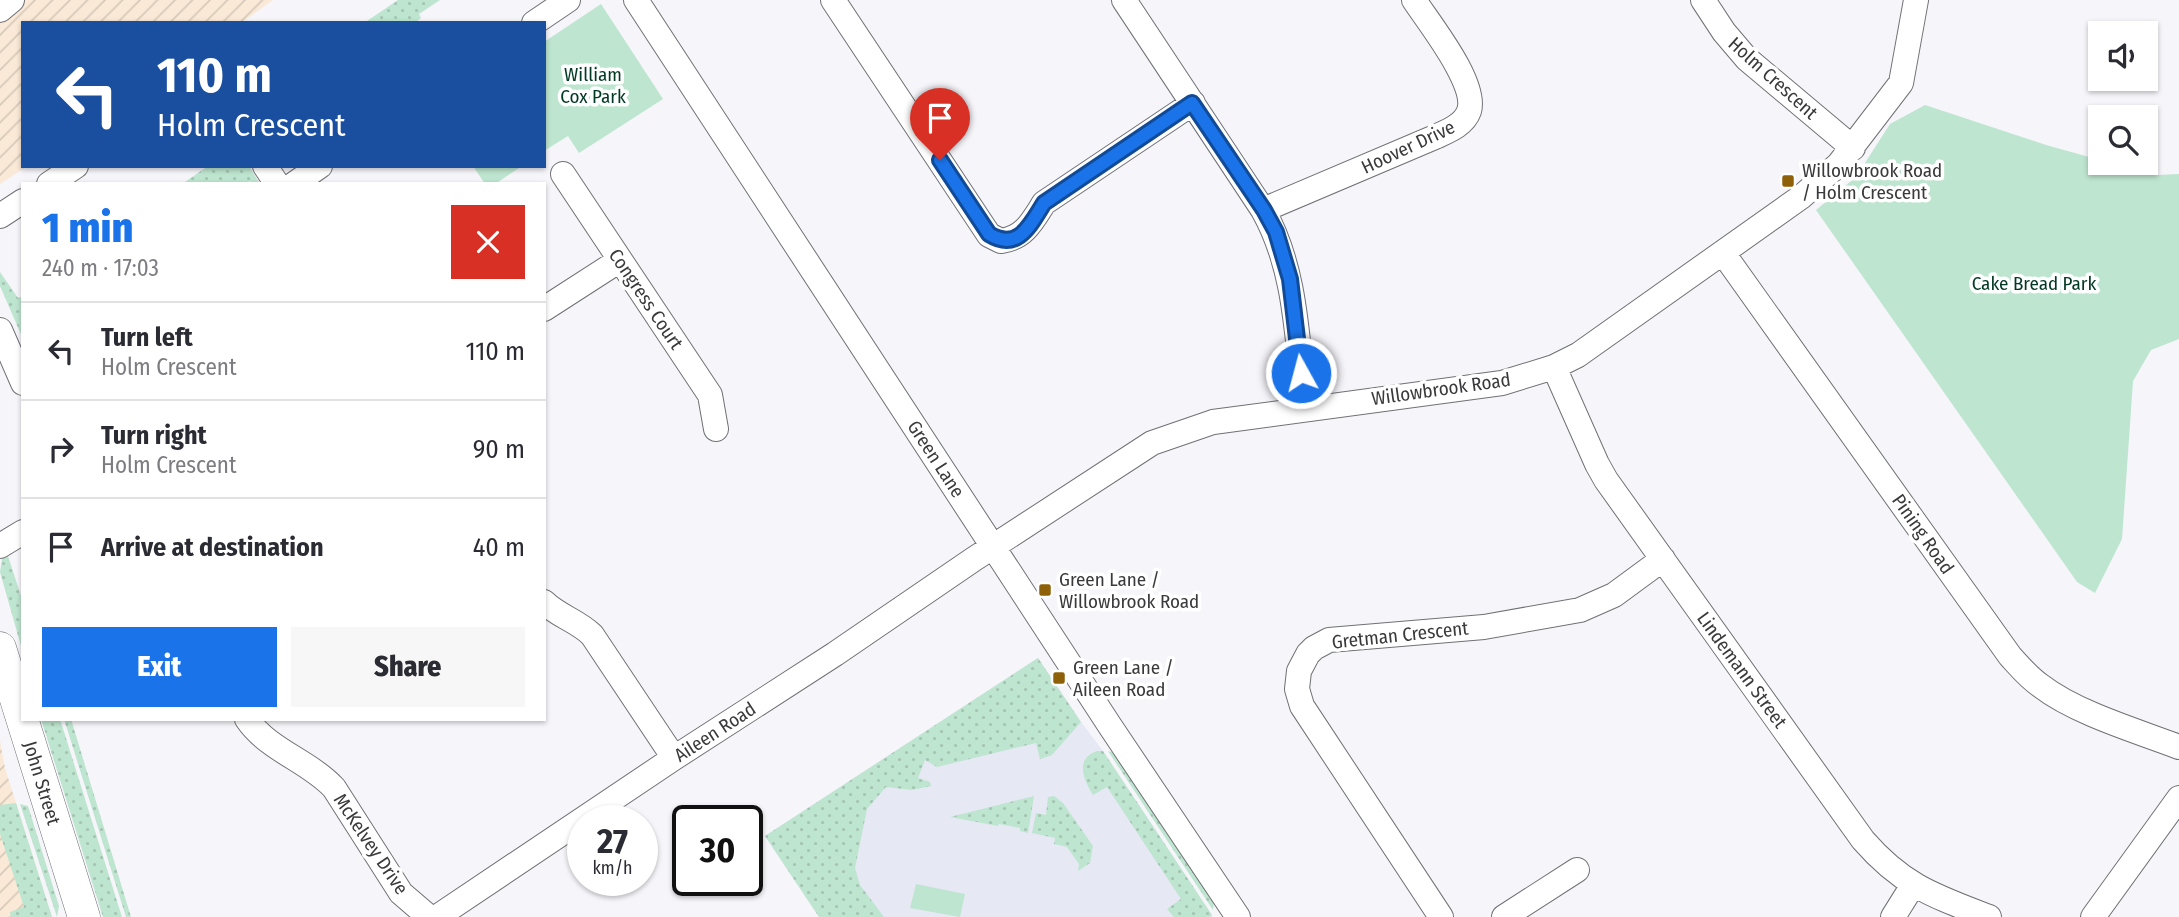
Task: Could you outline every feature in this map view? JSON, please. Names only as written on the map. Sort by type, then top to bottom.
[{"type":"main road","name":"John Street","points":[[0,648],[21,715]]},
{"type":"main road","name":"John Street","points":[[23,721],[84,917]]},
{"type":"street","points":[[0,9],[12,0]]},
{"type":"street","points":[[537,21],[568,0]]},
{"type":"street","name":"Green Lane","points":[[636,0],[1238,917]]},
{"type":"street","points":[[833,0],[989,234],[1001,241],[1021,235],[1044,203],[1192,103]]},
{"type":"street","points":[[1124,0],[1276,232],[1290,279],[1305,409]]},
{"type":"street","name":"Hoover Drive","points":[[1264,210],[1446,132],[1464,119],[1471,100],[1466,81],[1414,0]]},
{"type":"street","name":"Holm Crescent","points":[[1703,0],[1724,32],[1747,59],[1853,148]]},
{"type":"street","name":"Willowbrook Road","points":[[993,547],[1152,443],[1213,422],[1489,385],[1528,376],[1578,355],[1813,188],[1839,164],[1901,83],[1916,0]]},
{"type":"street","points":[[52,182],[73,168]]},
{"type":"street","points":[[297,182],[317,168]]},
{"type":"street","name":"Congress Court","points":[[563,174],[710,395],[716,429]]},
{"type":"street","points":[[0,216],[21,202]]},
{"type":"street","name":"Pining Road","points":[[1723,253],[2010,656],[2025,673],[2041,687],[2072,706],[2179,747]]},
{"type":"street","points":[[546,308],[620,260]]},
{"type":"street","points":[[0,330],[21,378]]},
{"type":"street","name":"Lindemann Street","points":[[1554,367],[1606,480],[1863,840],[1883,861],[1913,885],[1989,917]]},
{"type":"street","points":[[0,546],[21,533]]},
{"type":"street","name":"Aileen Road","points":[[437,917],[993,547]]},
{"type":"street","name":"Gretman Crescent","points":[[1441,917],[1302,706],[1297,680],[1303,662],[1314,648],[1337,638],[1484,627],[1580,610],[1614,595],[1662,559]]},
{"type":"street","points":[[546,604],[592,635],[674,758]]},
{"type":"street","name":"McKelvey Drive","points":[[249,721],[264,738],[334,788],[401,893],[429,917]]},
{"type":"street","points":[[2093,917],[2179,798]]},
{"type":"street","points":[[1504,917],[1577,870]]},
{"type":"street","points":[[1893,917],[1913,885]]},
{"type":"shaded area","points":[[0,0],[273,0],[244,21],[21,21],[21,168],[24,168],[0,184]]},
{"type":"shaded area","points":[[1038,658],[1213,917],[819,917],[765,836]]},
{"type":"shaded area","points":[[0,741],[5,768],[52,917],[0,917]]},
{"type":"green space","points":[[398,0],[440,0],[419,14],[421,18],[417,21],[367,21]]},
{"type":"green space","name":"William Cox Park","points":[[601,4],[663,99],[579,153],[568,136],[546,150],[546,41]]},
{"type":"green space","name":"Cake Bread Park","points":[[1925,105],[2088,157],[2088,175],[2179,174],[2179,339],[2151,350],[2133,381],[2122,539],[2095,593],[2077,582],[1816,210],[1856,177],[1890,124]]},
{"type":"green space","points":[[205,168],[250,168],[259,182],[250,181],[185,182]]},
{"type":"green space","points":[[474,168],[519,168],[498,182],[484,182]]},
{"type":"green space","points":[[0,272],[18,298],[21,297],[21,334],[0,286]]},
{"type":"green space","points":[[7,553],[21,596],[21,646],[0,572],[2,559]]},
{"type":"green space","points":[[1038,658],[1081,722],[1052,755],[1040,759],[1036,743],[937,767],[925,760],[918,778],[930,782],[931,786],[912,790],[886,787],[867,809],[855,868],[860,885],[884,917],[819,917],[765,836]]},
{"type":"green space","points":[[42,721],[61,721],[122,917],[103,917]]},
{"type":"green space","points":[[65,721],[72,721],[131,917],[126,917]]},
{"type":"green space","points":[[1097,751],[1103,751],[1212,915],[1210,917],[1174,917],[1167,909],[1181,899],[1107,787],[1093,795],[1087,783],[1083,764],[1085,759]]},
{"type":"green space","points":[[1108,751],[1118,754],[1214,899],[1213,910]]},
{"type":"green space","points":[[1034,796],[1028,833],[1020,831],[1020,828],[950,817]]},
{"type":"green space","points":[[1054,796],[1063,803],[1093,846],[1090,863],[1078,871],[1079,864],[1067,847],[1054,844],[1055,838],[1032,833],[1036,813],[1046,815],[1048,797]]},
{"type":"green space","points":[[16,803],[52,917],[11,917],[10,912],[24,907],[0,834],[0,805]]},
{"type":"green space","points":[[20,804],[28,806],[59,906],[57,917]]},
{"type":"green space","points":[[916,884],[965,894],[960,917],[910,908]]},
{"type":"place","name":"Willowbrook Road / Holm Crescent","points":[[1788,181]]},
{"type":"place","name":"Green Lane / Willowbrook Road","points":[[1045,590]]},
{"type":"place","name":"Green Lane / Aileen Road","points":[[1059,678]]},
{"type":"route","points":[[940,160],[989,234],[1001,241],[1010,240],[1029,227],[1044,203],[1192,103],[1276,232],[1290,279],[1301,373]]}]
